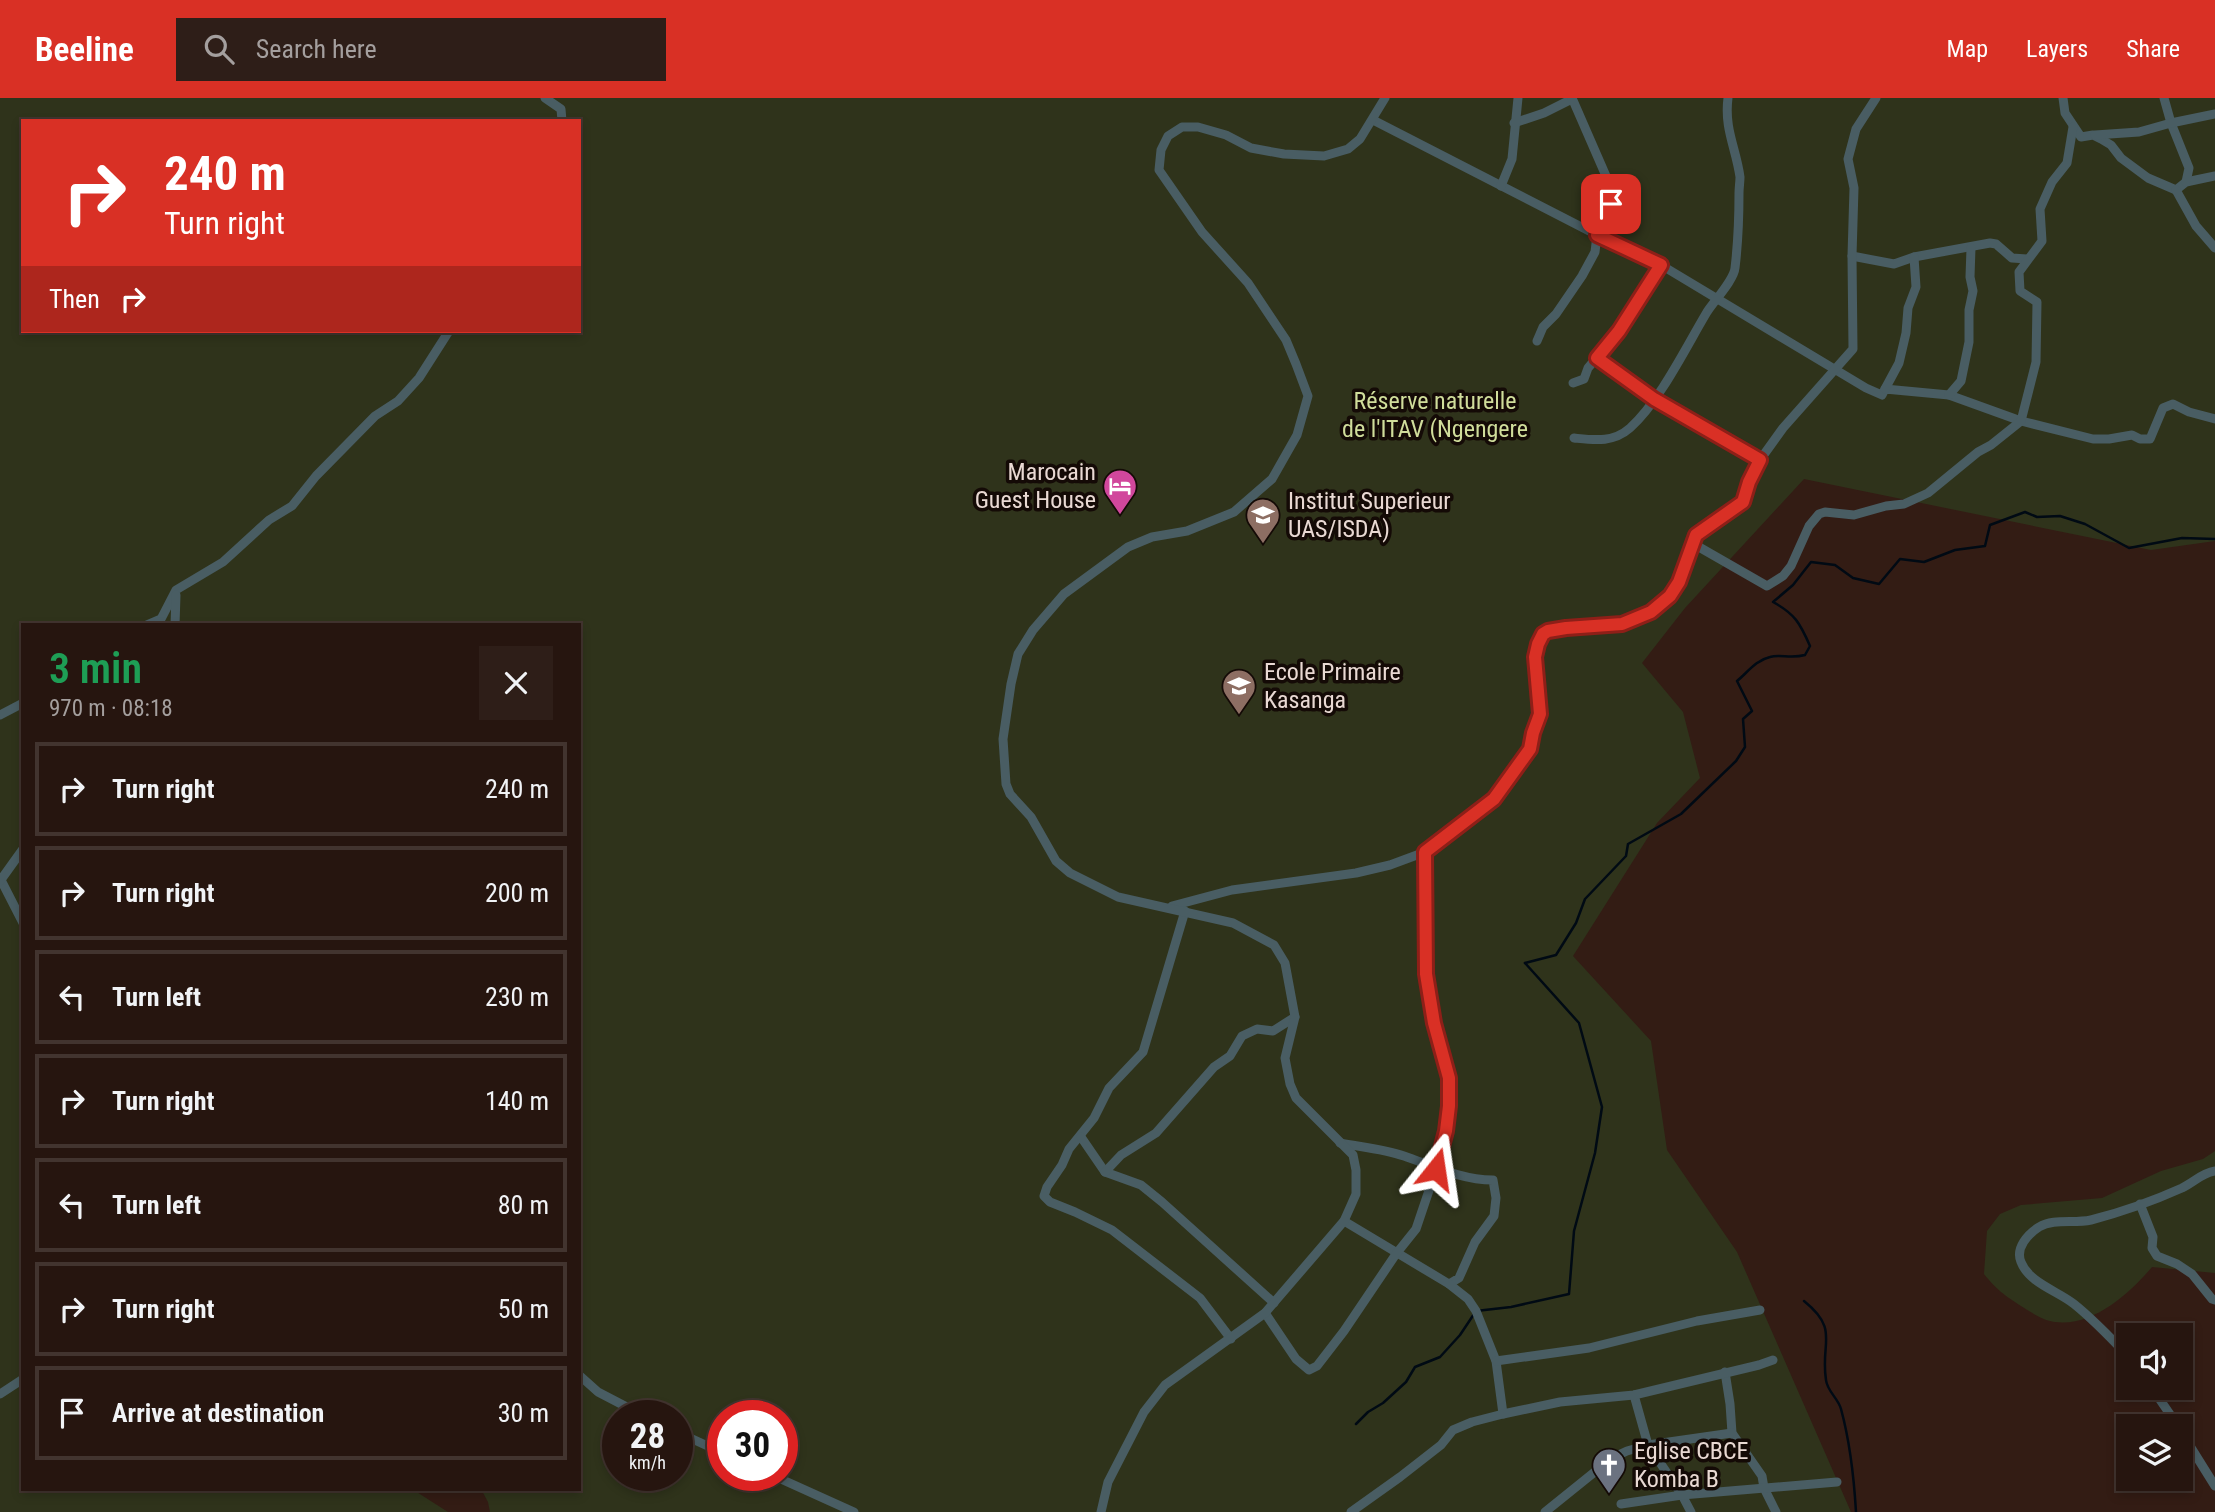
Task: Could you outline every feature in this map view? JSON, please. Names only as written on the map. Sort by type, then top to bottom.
[{"type":"street","points":[[545,98],[561,109],[562,119]]},
{"type":"street","points":[[1101,1512],[1108,1482],[1144,1412],[1165,1385],[1231,1339],[1274,1303],[1344,1221],[1356,1194],[1356,1170],[1353,1155],[1296,1098],[1290,1084],[1284,1058],[1295,1017],[1285,963],[1274,945],[1233,923],[1118,897],[1070,873],[1056,861],[1031,817],[1010,794],[1006,784],[1003,738],[1011,684],[1018,654],[1033,630],[1064,594],[1128,547],[1152,537],[1187,531],[1234,512],[1272,479],[1297,435],[1308,396],[1286,340],[1248,283],[1202,232],[1159,170],[1160,150],[1168,136],[1181,127],[1198,127],[1226,135],[1251,148],[1284,154],[1324,156],[1348,149],[1360,139],[1385,98]]},
{"type":"street","points":[[1501,187],[1513,159],[1518,98]]},
{"type":"street","points":[[1574,438],[1600,441],[1614,438],[1629,429],[1654,399],[1735,272],[1740,178],[1727,116],[1728,98]]},
{"type":"street","points":[[1168,907],[1232,890],[1356,873],[1390,865],[1425,852],[1494,799],[1530,749],[1540,714],[1535,657],[1543,634],[1566,628],[1622,624],[1651,612],[1670,596],[1679,582],[1696,535],[1743,502],[1760,460],[1783,428],[1853,349],[1854,188],[1848,159],[1856,129],[1876,98]]},
{"type":"street","points":[[2063,98],[2065,113],[2081,137],[2139,132],[2215,114]]},
{"type":"street","points":[[2164,98],[2189,168],[2186,182]]},
{"type":"street","points":[[1514,123],[1544,113],[1572,99],[1592,139],[1611,193],[1610,219],[1597,235],[1595,252],[1582,276],[1556,314],[1543,327],[1536,341]]},
{"type":"street","points":[[1373,120],[1501,187],[1661,265],[1882,395],[1899,363],[1906,333],[1908,308],[1916,287],[1914,257]]},
{"type":"street","points":[[1692,543],[1767,586],[1783,576],[1791,566],[1809,526],[1819,514],[1825,512],[1854,515],[1904,504],[1928,494],[1978,452],[2021,421],[2036,362],[2037,302],[2020,291],[2019,272],[2042,242],[2040,209],[2052,182],[2067,163],[2073,127]]},
{"type":"street","points":[[2093,135],[2111,145],[2121,158],[2148,178],[2176,190],[2196,226],[2215,248]]},
{"type":"street","points":[[2176,190],[2186,182],[2215,176]]},
{"type":"street","points":[[1852,256],[1894,264],[1914,257],[1990,243],[1996,244],[2012,258],[2027,259]]},
{"type":"street","points":[[1949,395],[1961,381],[1969,342],[1969,310],[1973,291],[1970,277],[1971,248]]},
{"type":"street","points":[[1573,383],[1584,379],[1588,368],[1619,331],[1661,265]]},
{"type":"street","points":[[152,623],[161,619],[176,590],[223,562],[269,520],[292,506],[316,476],[375,416],[398,401],[419,378],[448,333]]},
{"type":"street","points":[[1597,358],[1654,399],[1760,460]]},
{"type":"street","points":[[1885,390],[1949,395],[2021,421],[2093,439],[2132,435],[2140,439],[2150,439],[2162,408],[2173,404],[2189,412],[2215,419]]},
{"type":"street","points":[[175,623],[176,590]]},
{"type":"street","points":[[0,715],[21,705]]},
{"type":"street","points":[[21,852],[1,879],[21,919]]},
{"type":"street","points":[[1265,1313],[1296,1359],[1309,1370],[1312,1369],[1344,1331],[1416,1229],[1436,1169],[1446,1131],[1449,1106],[1449,1078],[1434,1023],[1426,974],[1425,852]]},
{"type":"street","points":[[1185,911],[1143,1052],[1109,1088],[1094,1118],[1069,1149],[1044,1196],[1050,1202],[1112,1230],[1200,1298],[1231,1339]]},
{"type":"street","points":[[1105,1172],[1121,1155],[1156,1133],[1214,1067],[1230,1056],[1242,1036],[1257,1029],[1273,1031],[1295,1017]]},
{"type":"street","points":[[1081,1136],[1105,1172],[1140,1185],[1162,1202],[1274,1303]]},
{"type":"street","points":[[1339,1143],[1402,1155],[1436,1169],[1493,1180],[1496,1198],[1494,1216],[1475,1242],[1459,1278],[1449,1284]]},
{"type":"street","points":[[2116,1343],[2073,1303],[2029,1274],[2021,1264],[2019,1255],[2022,1244],[2029,1234],[2050,1222],[2083,1221],[2140,1204],[2185,1187],[2206,1173],[2215,1171]]},
{"type":"street","points":[[2140,1204],[2152,1237],[2152,1248],[2157,1256],[2192,1274],[2215,1300]]},
{"type":"street","points":[[1344,1221],[1449,1284],[1468,1299],[1496,1361],[1503,1413]]},
{"type":"street","points":[[1496,1361],[1589,1348],[1697,1321],[1760,1310]]},
{"type":"street","points":[[1351,1512],[1441,1445],[1453,1430],[1503,1413],[1560,1402],[1634,1395],[1773,1360]]},
{"type":"street","points":[[1724,1372],[1732,1433],[1762,1476],[1763,1488],[1776,1512]]},
{"type":"street","points":[[581,1377],[598,1392],[613,1400]]},
{"type":"street","points":[[0,1394],[21,1380]]},
{"type":"street","points":[[1634,1395],[1648,1445],[1691,1512]]},
{"type":"street","points":[[1545,1512],[1612,1458],[1627,1451],[1648,1445],[1732,1433]]},
{"type":"street","points":[[2193,1451],[2215,1486]]},
{"type":"street","points":[[1621,1504],[1682,1495],[1837,1482]]},
{"type":"street","points":[[798,1487],[851,1512]]},
{"type":"green space","name":"Réserve naturelle de l'ITAV (Ngengere","points":[[0,98],[2215,98],[2215,541],[2151,550],[1804,479],[1685,608],[1642,663],[1683,712],[1700,778],[1657,823],[1573,956],[1651,1041],[1667,1150],[1737,1252],[1851,1512],[490,1512],[482,1491],[581,1491],[581,623],[21,623],[21,1491],[415,1491],[448,1512],[0,1512]]},
{"type":"green space","points":[[2215,1151],[2215,1273],[2152,1267],[2110,1306],[2097,1314],[2069,1322],[2051,1321],[2037,1316],[2005,1295],[1984,1274],[1987,1231],[2000,1214],[2021,1205],[2102,1198],[2161,1171],[2203,1159]]},
{"type":"waterway","points":[[1525,963],[1556,955],[1576,923],[1585,899],[1626,856],[1628,844],[1681,814],[1736,761],[1745,747],[1743,719],[1752,711],[1737,681],[1765,659],[1805,655],[1810,646],[1796,620],[1773,602],[1793,585],[1811,562],[1835,565],[1853,578],[1879,584],[1900,559],[1924,562],[1955,550],[1985,546],[1990,525],[2025,512],[2037,517],[2060,516],[2085,524],[2129,548],[2182,538],[2215,539]]},
{"type":"waterway","points":[[1356,1424],[1406,1382],[1415,1367],[1440,1357],[1460,1335],[1476,1311],[1511,1307],[1569,1294],[1574,1231],[1595,1153],[1602,1107],[1579,1023],[1525,963]]},
{"type":"waterway","points":[[1804,1301],[1822,1320],[1825,1329],[1826,1380],[1828,1388],[1840,1405],[1844,1422],[1856,1512]]},
{"type":"place","name":"Marocain Guest House","points":[[1120,516]]},
{"type":"place","name":"Institut Superieur UAS/ISDA)","points":[[1263,545]]},
{"type":"place","name":"Ecole Primaire Kasanga","points":[[1239,716]]},
{"type":"place","name":"Eglise CBCE Komba B","points":[[1609,1495]]},
{"type":"route","points":[[1436,1169],[1446,1131],[1449,1078],[1434,1023],[1426,974],[1425,852],[1494,799],[1530,749],[1540,714],[1535,657],[1543,634],[1566,628],[1622,624],[1651,612],[1670,596],[1679,582],[1696,535],[1743,502],[1760,460],[1654,399],[1597,358],[1619,331],[1661,265],[1597,235],[1610,219],[1611,204]]}]
